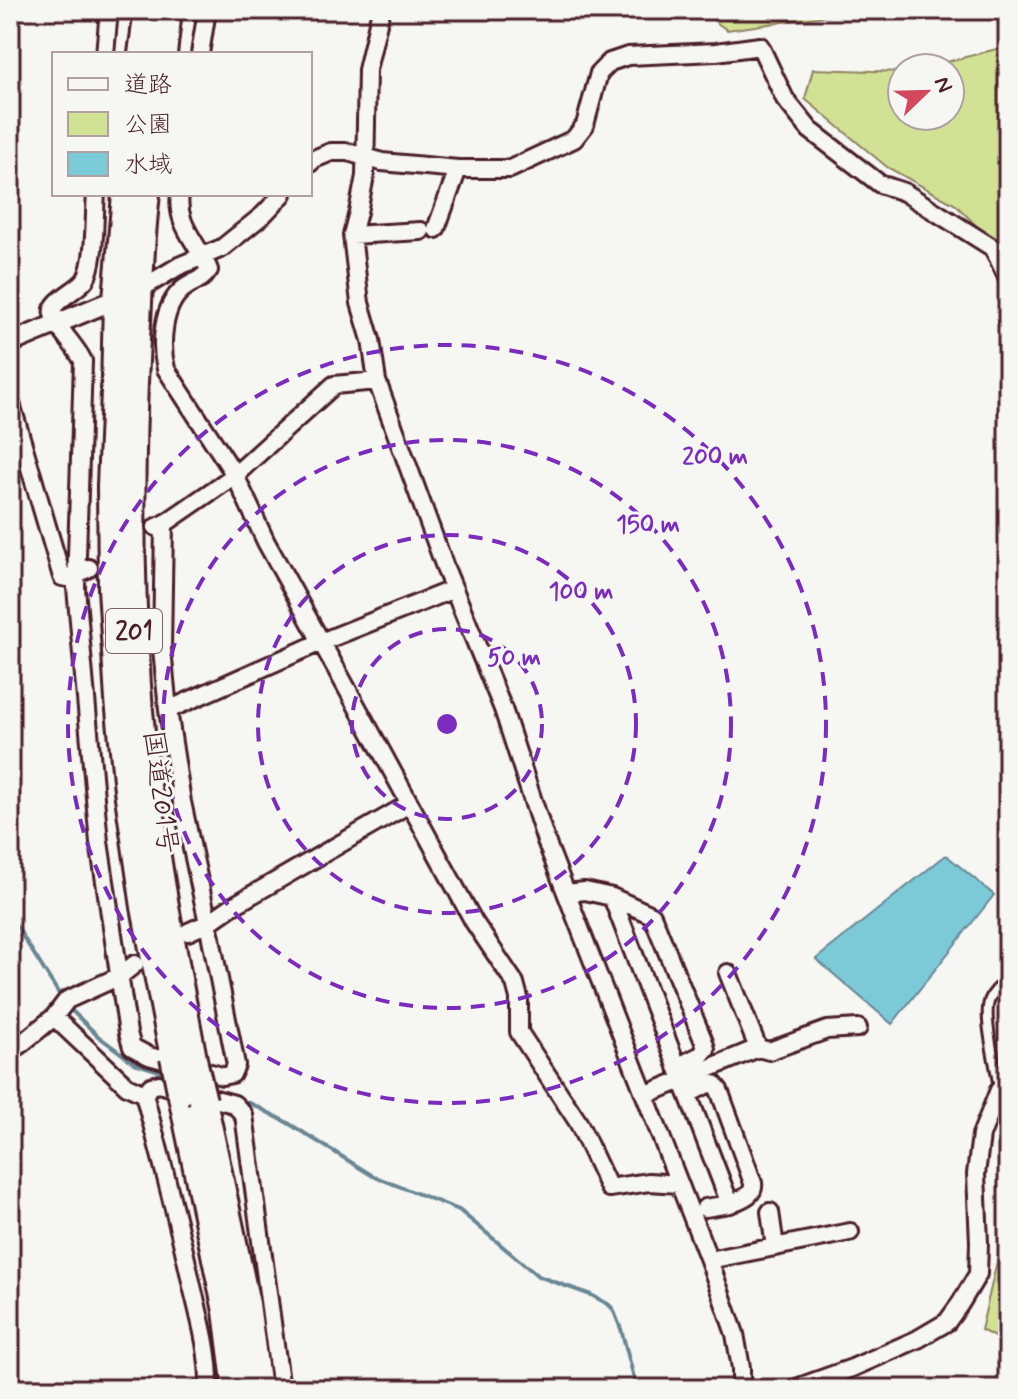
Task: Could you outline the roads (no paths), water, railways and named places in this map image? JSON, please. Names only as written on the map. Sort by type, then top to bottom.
[{"type":"highway","points":[[142,52],[148,10]]},
{"type":"highway","points":[[163,52],[168,10]]},
{"type":"highway","name":"国道201号","points":[[126,196],[134,391],[132,596],[146,779],[184,1060],[243,1290],[257,1389]]},
{"type":"highway","name":"国道201号","points":[[128,294],[146,196]]},
{"type":"highway","name":"国道201号","points":[[192,1096],[237,1389]]},
{"type":"street","points":[[105,52],[109,10]]},
{"type":"street","points":[[200,52],[207,10]]},
{"type":"street","points":[[381,10],[367,70],[363,188],[352,235],[360,303],[371,340],[377,381],[454,589],[503,709],[546,841],[709,1260],[735,1334],[741,1389]]},
{"type":"street","points":[[312,161],[331,152],[348,152],[382,162],[458,169],[510,169],[574,139],[585,125],[599,73],[610,62],[628,56],[716,52],[760,46],[785,99],[810,130],[880,184],[904,192],[993,248],[1008,279]]},
{"type":"street","points":[[352,235],[429,230],[458,169]]},
{"type":"street","points":[[96,196],[91,265],[86,278],[57,302],[52,314],[83,361],[83,572],[99,842],[128,1033],[132,1047],[149,1056],[222,1076],[232,1074],[236,1065],[182,802],[168,710],[162,649],[159,526],[235,475],[334,385],[377,381]]},
{"type":"street","points":[[180,196],[181,219],[209,270],[206,276],[183,289],[166,314],[163,358],[166,369],[235,475],[266,542],[474,922],[515,983],[519,998],[519,1032],[578,1122],[609,1188],[649,1182],[679,1184]]},
{"type":"street","points":[[10,343],[128,294],[179,266],[222,248],[281,196]]},
{"type":"street","points":[[10,400],[62,577],[83,572]]},
{"type":"street","points":[[168,710],[321,642],[454,589]]},
{"type":"street","points":[[188,932],[409,804]]},
{"type":"street","points":[[567,893],[585,891],[612,897],[652,915],[706,1049],[682,1080]]},
{"type":"street","points":[[612,897],[730,1204]]},
{"type":"street","points":[[10,1053],[60,1010],[135,964]]},
{"type":"street","points":[[728,973],[758,1048]]},
{"type":"street","points":[[60,1010],[127,1086],[144,1094],[202,1327],[210,1373],[209,1389]]},
{"type":"street","points":[[645,1095],[758,1048],[769,1051],[827,1030],[858,1028]]},
{"type":"street","points":[[682,1080],[714,1084],[719,1090],[754,1189],[730,1204],[705,1208]]},
{"type":"street","points":[[144,1094],[151,1086],[159,1084],[234,1104],[244,1115],[281,1389]]},
{"type":"street","points":[[793,1389],[852,1368],[918,1339],[947,1322],[960,1304],[978,1274],[976,1174],[981,1135],[999,1090]]},
{"type":"street","points":[[770,1212],[775,1247]]},
{"type":"street","points":[[709,1260],[850,1232]]},
{"type":"lane","points":[[999,1090],[988,1012],[990,998],[1008,980]]},
{"type":"water","points":[[946,855],[994,895],[892,1024],[816,959]]},
{"type":"waterway","points":[[10,916],[61,997]]},
{"type":"waterway","points":[[69,1008],[98,1036],[134,1063],[166,1073]]},
{"type":"waterway","points":[[208,1087],[252,1104],[288,1123],[373,1176],[459,1210],[538,1276],[608,1304],[621,1329],[637,1389]]}]
